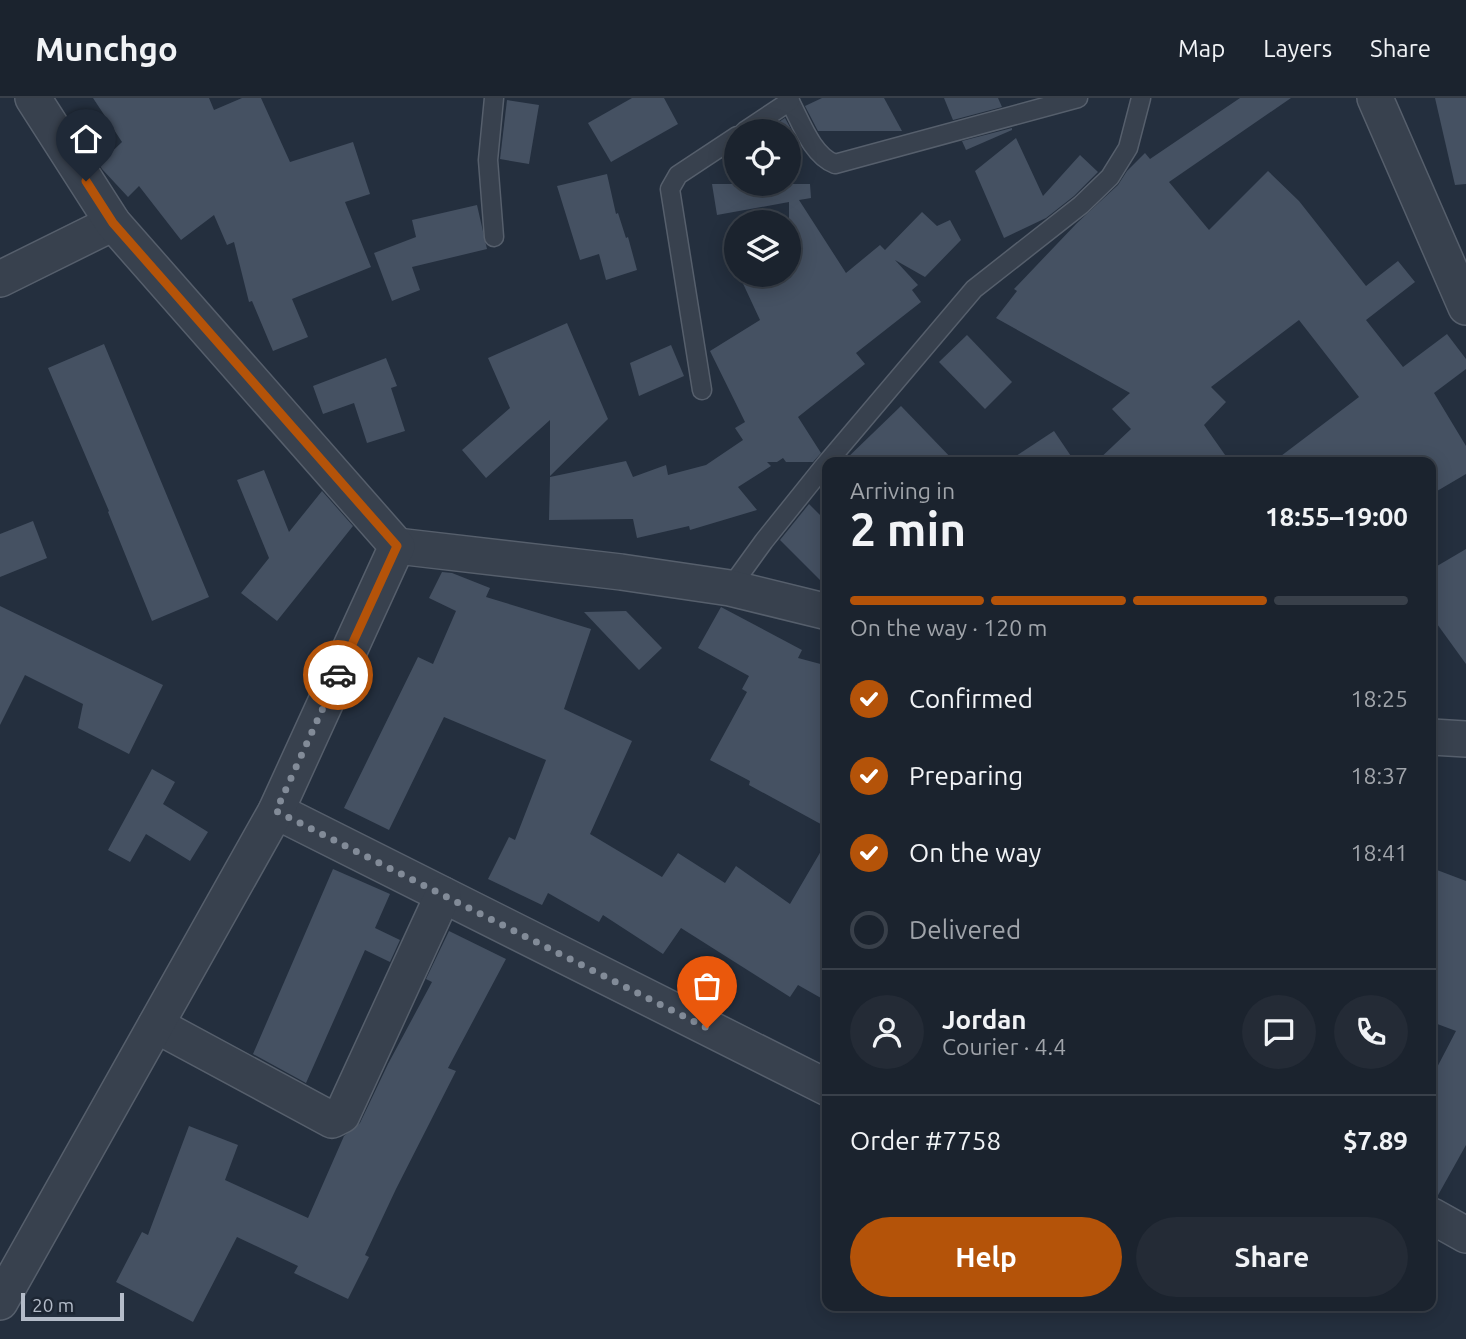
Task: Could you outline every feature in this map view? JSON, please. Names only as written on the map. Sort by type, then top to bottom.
[{"type":"street","points":[[33,98],[113,223],[397,546],[621,572],[730,588],[822,611]]},
{"type":"street","points":[[1375,98],[1466,307]]},
{"type":"street","points":[[0,279],[113,223]]},
{"type":"street","points":[[0,1302],[276,811],[397,546]]},
{"type":"street","points":[[1436,737],[1466,739]]},
{"type":"street","points":[[276,811],[822,1085]]},
{"type":"street","points":[[156,1025],[332,1120],[342,1115],[443,895]]},
{"type":"street","points":[[1436,1218],[1466,1235]]},
{"type":"lane","points":[[494,98],[488,160],[494,237]]},
{"type":"lane","points":[[762,119],[789,100],[818,152],[825,160],[835,164],[1078,98]]},
{"type":"lane","points":[[832,457],[974,289],[1081,205],[1110,177],[1128,148],[1141,98]]},
{"type":"lane","points":[[702,390],[670,189],[678,175],[724,145]]},
{"type":"lane","points":[[730,588],[822,469]]},
{"type":"building","points":[[93,98],[209,98],[214,110],[242,98],[261,98],[290,162],[353,142],[370,194],[345,202],[371,267],[292,299],[308,337],[273,351],[252,301],[249,302],[234,242],[227,245],[214,215],[181,240],[139,186],[128,197],[102,169],[99,164],[122,142]]},
{"type":"building","points":[[632,98],[664,98],[678,124],[611,162],[588,123]]},
{"type":"building","points":[[822,98],[884,98],[902,131],[818,131],[805,106]]},
{"type":"building","points":[[944,98],[998,98],[1002,107],[953,120]]},
{"type":"building","points":[[1240,98],[1291,98],[1169,182],[1209,230],[1268,171],[1299,201],[1366,286],[1398,261],[1415,282],[1366,320],[1403,367],[1447,334],[1466,359],[1466,369],[1434,393],[1466,446],[1466,474],[1436,492],[1436,457],[1280,457],[1359,397],[1299,320],[1211,387],[1226,402],[1204,425],[1226,457],[1101,457],[1131,429],[1112,409],[1130,393],[996,318],[1017,291],[1014,289],[1077,223],[1118,185],[1127,171],[1145,153],[1150,159]]},
{"type":"building","points":[[1435,98],[1466,98],[1466,184],[1455,185]]},
{"type":"building","points":[[507,100],[539,105],[529,164],[500,159]]},
{"type":"building","points":[[1012,128],[966,150],[962,141]]},
{"type":"building","points":[[1016,138],[1043,196],[1080,155],[1098,172],[1046,218],[1004,238],[975,171]]},
{"type":"building","points":[[607,174],[616,214],[618,213],[626,238],[628,237],[637,270],[606,280],[599,254],[580,260],[557,186]]},
{"type":"building","points":[[712,184],[724,184],[724,196],[801,196],[801,184],[810,184],[811,198],[799,200],[846,273],[880,245],[885,250],[922,212],[937,226],[950,220],[961,240],[925,277],[895,260],[918,285],[912,290],[921,302],[856,353],[865,364],[798,417],[821,453],[813,462],[786,462],[783,458],[777,462],[767,462],[771,466],[738,487],[757,510],[690,530],[689,526],[637,538],[633,519],[549,520],[550,477],[626,461],[633,477],[666,465],[668,475],[706,465],[743,440],[735,428],[745,422],[710,351],[760,320],[745,287],[801,287],[801,210],[789,210],[789,202],[745,210],[724,210],[724,214],[717,215]]},
{"type":"building","points":[[477,205],[487,249],[412,267],[420,290],[392,301],[374,253],[416,237],[412,220]]},
{"type":"building","points":[[567,323],[608,419],[550,476],[550,420],[486,478],[462,450],[510,408],[488,358]]},
{"type":"building","points":[[967,335],[1012,382],[985,409],[939,362]]},
{"type":"building","points":[[104,344],[209,597],[152,621],[48,368]]},
{"type":"building","points":[[671,345],[684,376],[639,396],[630,363]]},
{"type":"building","points":[[386,358],[397,386],[391,388],[405,431],[367,443],[354,403],[323,414],[313,386]]},
{"type":"building","points":[[901,406],[950,457],[848,457]]},
{"type":"building","points":[[1054,431],[1072,457],[1015,457]]},
{"type":"building","points":[[264,470],[289,532],[322,491],[353,526],[277,621],[241,593],[269,558],[237,480]]},
{"type":"building","points":[[809,504],[822,517],[822,582],[780,540]]},
{"type":"building","points":[[33,521],[47,558],[0,577],[0,534]]},
{"type":"building","points":[[1466,549],[1466,664],[1436,623],[1436,567]]},
{"type":"building","points":[[442,572],[452,573],[490,588],[486,597],[591,629],[564,709],[632,741],[590,834],[662,877],[678,853],[725,883],[736,866],[790,904],[822,849],[822,999],[798,985],[790,997],[681,928],[663,954],[603,915],[599,922],[548,893],[542,905],[488,879],[509,837],[515,840],[546,760],[444,717],[389,830],[344,808],[418,657],[433,664],[456,611],[429,598]]},
{"type":"building","points":[[0,606],[163,685],[129,754],[78,728],[83,704],[25,675],[0,725]]},
{"type":"building","points":[[721,607],[802,650],[798,658],[822,664],[822,825],[749,785],[750,781],[710,760],[747,692],[742,689],[749,676],[698,648]]},
{"type":"building","points":[[626,611],[662,648],[639,670],[584,612]]},
{"type":"building","points":[[152,769],[175,782],[163,804],[208,832],[190,861],[146,834],[130,862],[108,850]]},
{"type":"building","points":[[333,869],[390,894],[375,928],[400,940],[390,962],[365,950],[306,1083],[253,1054]]},
{"type":"building","points":[[1437,870],[1466,881],[1466,1145],[1437,1197],[1436,1069],[1456,1031],[1436,1024]]},
{"type":"building","points":[[449,931],[506,959],[448,1068],[456,1071],[396,1189],[365,1255],[369,1257],[348,1299],[294,1273],[298,1266],[237,1237],[193,1322],[116,1282],[142,1232],[148,1235],[189,1126],[238,1145],[225,1180],[308,1218],[344,1136],[360,1123],[432,982],[426,979]]},
{"type":"way so far","points":[[338,675],[276,811],[707,1028]]},
{"type":"route","points":[[86,181],[113,223],[397,546],[338,675]]}]
